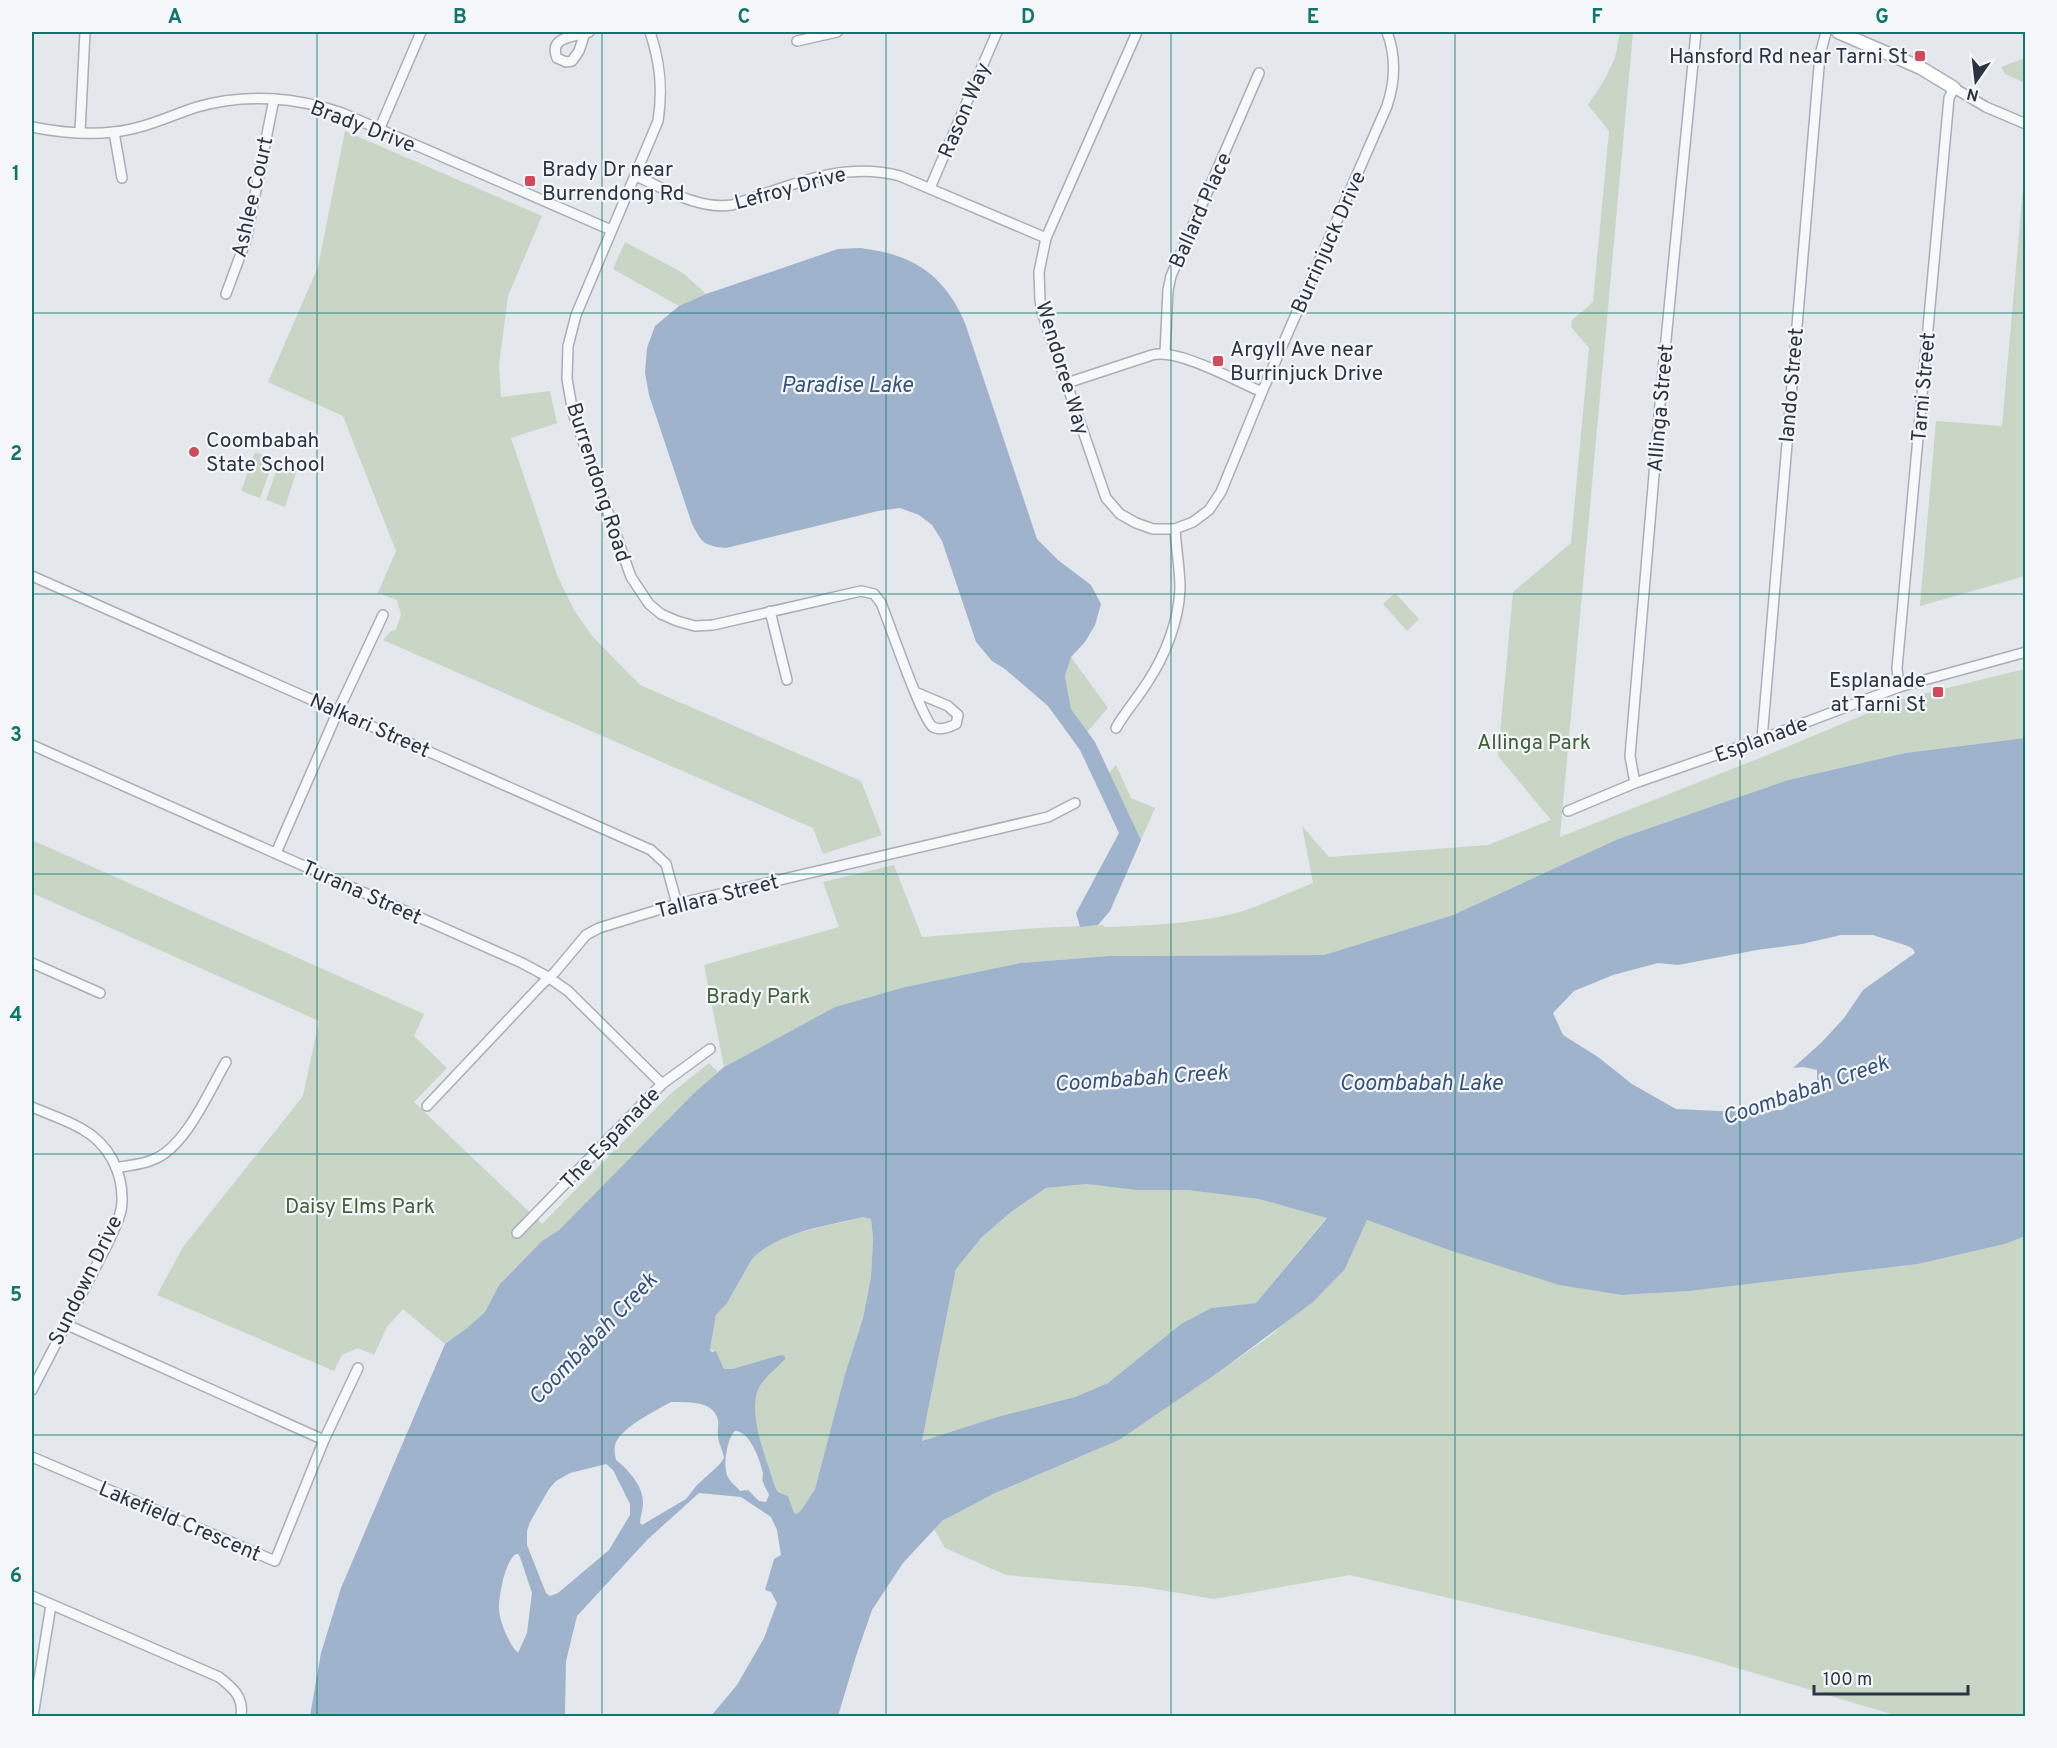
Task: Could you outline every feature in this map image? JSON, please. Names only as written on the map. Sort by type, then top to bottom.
[{"type":"street","points":[[80,132],[85,32]]},
{"type":"street","points":[[379,130],[421,32]]},
{"type":"street","name":"Burrendong Road","points":[[650,32],[661,76],[660,107],[654,131],[576,315],[568,346],[567,379],[573,413],[631,577],[649,604],[662,614],[695,626],[713,625],[861,591],[874,594],[881,603],[915,692],[933,727],[940,728],[956,724],[958,716],[953,710],[915,692]]},
{"type":"street","points":[[797,41],[837,32]]},
{"type":"street","name":"Rason Way","points":[[930,188],[998,32]]},
{"type":"street","name":"Wendoree Way","points":[[1137,32],[1046,238],[1040,272],[1040,300],[1049,334],[1106,498],[1120,514],[1136,523],[1153,529],[1174,529]]},
{"type":"street","name":"Burrinjuck Drive","points":[[1174,529],[1193,522],[1209,510],[1221,492],[1262,392],[1387,106],[1394,70],[1387,32]]},
{"type":"street","name":"Allinga Street","points":[[1635,783],[1630,756],[1663,369],[1696,32]]},
{"type":"street","name":"Iando Street","points":[[1762,739],[1820,56],[1826,32]]},
{"type":"street","points":[[1839,32],[1922,68],[1986,107],[2025,124]]},
{"type":"street","name":"Ballard Place","points":[[1165,353],[1168,290],[1171,276],[1259,74]]},
{"type":"street","name":"Tarni Street","points":[[1899,687],[1897,668],[1948,104],[1954,88]]},
{"type":"street","name":"Brady Drive","points":[[32,127],[80,132],[114,132],[144,127],[198,107],[237,100],[274,99],[324,107],[611,230]]},
{"type":"street","name":"Ashlee Court","points":[[225,294],[246,240],[274,99]]},
{"type":"street","points":[[114,132],[122,178]]},
{"type":"street","name":"Lefroy Drive","points":[[636,176],[712,207],[732,205],[843,171],[880,171],[930,188],[1046,238]]},
{"type":"street","points":[[1067,383],[1152,355],[1165,353],[1180,357],[1262,392]]},
{"type":"street","points":[[1116,728],[1125,710],[1147,683],[1165,649],[1175,619],[1180,588],[1174,529]]},
{"type":"street","name":"Nalkari Street","points":[[32,576],[651,850],[666,864],[677,904]]},
{"type":"street","points":[[770,611],[787,680]]},
{"type":"street","points":[[276,853],[383,615]]},
{"type":"street","name":"Esplanade","points":[[1568,811],[1635,783],[1762,739],[1899,687],[2025,652]]},
{"type":"street","name":"Turana Street","points":[[32,746],[522,963],[568,991],[662,1084]]},
{"type":"street","name":"Tallara Street","points":[[427,1106],[586,934],[677,904],[1048,817],[1074,803]]},
{"type":"street","points":[[32,963],[100,993]]},
{"type":"street","name":"The Espanade","points":[[517,1233],[662,1084],[710,1049]]},
{"type":"street","points":[[116,1168],[153,1160],[169,1151],[181,1140],[226,1062]]},
{"type":"street","name":"Sundown Drive","points":[[32,1107],[83,1129],[111,1153],[120,1180],[122,1203],[118,1222],[32,1390]]},
{"type":"street","points":[[65,1324],[324,1440]]},
{"type":"street","name":"Lakefield Crescent","points":[[32,1457],[275,1561],[324,1440],[358,1368]]},
{"type":"street","points":[[32,1596],[219,1677],[236,1690],[242,1709],[240,1716]]},
{"type":"street","points":[[33,1716],[51,1605]]},
{"type":"green space","points":[[1620,32],[1633,32],[1560,837],[1902,699],[2025,669],[2025,738],[1905,753],[1788,780],[1618,839],[1453,915],[1324,955],[1109,956],[1020,963],[905,987],[835,1007],[724,1067],[704,965],[839,927],[823,882],[894,865],[922,937],[1037,928],[1104,925],[1104,927],[1121,927],[1175,923],[1243,911],[1313,883],[1302,826],[1329,857],[1488,845],[1551,820],[1498,756],[1513,592],[1571,543],[1589,348],[1571,327],[1572,320],[1593,302],[1609,131],[1588,105],[1615,58]]},
{"type":"green space","points":[[2025,58],[2025,83],[2005,74],[2001,67]]},
{"type":"green space","points":[[345,131],[542,216],[508,296],[499,365],[501,397],[550,391],[557,423],[511,438],[557,575],[574,610],[592,636],[640,685],[861,781],[882,835],[823,854],[813,828],[383,640],[396,629],[401,615],[397,600],[381,594],[377,595],[396,551],[343,416],[268,382],[318,267]]},
{"type":"green space","points":[[2025,166],[2025,576],[1920,606],[1936,421],[2002,426]]},
{"type":"green space","points":[[625,242],[683,273],[706,294],[679,306],[613,269]]},
{"type":"green space","points":[[255,452],[274,459],[260,498],[241,491]]},
{"type":"green space","points":[[280,461],[298,467],[285,507],[266,500]]},
{"type":"green space","points":[[1395,593],[1419,619],[1407,631],[1383,604]]},
{"type":"green space","points":[[1071,657],[1108,708],[1087,732],[1071,709],[1065,676]]},
{"type":"green space","points":[[1116,765],[1131,798],[1155,808],[1141,840],[1109,773]]},
{"type":"green space","name":"Daisy Elms Park","points":[[32,840],[424,1014],[414,1036],[447,1068],[414,1102],[542,1224],[669,1095],[709,1063],[718,1072],[694,1093],[559,1230],[542,1241],[499,1285],[485,1312],[467,1328],[445,1344],[403,1309],[387,1327],[374,1355],[358,1348],[342,1355],[334,1371],[157,1295],[183,1247],[303,1096],[319,1021],[32,893]]},
{"type":"green space","points":[[1086,1184],[1136,1190],[1187,1190],[1259,1199],[1327,1217],[1256,1303],[1211,1308],[1181,1324],[1108,1383],[1075,1397],[997,1417],[922,1441],[956,1269],[982,1237],[1011,1212],[1046,1188]]},
{"type":"green space","points":[[863,1217],[871,1219],[873,1238],[871,1277],[863,1318],[845,1374],[815,1489],[797,1514],[794,1513],[788,1496],[778,1492],[775,1487],[761,1444],[754,1409],[756,1395],[777,1356],[732,1369],[724,1369],[716,1351],[710,1350],[716,1315],[727,1303],[752,1259],[763,1250],[804,1231]]},
{"type":"green space","points":[[1367,1220],[1446,1249],[1622,1295],[1690,1291],[1918,1264],[2005,1244],[2025,1236],[2025,1716],[1898,1716],[1697,1656],[1350,1575],[1214,1599],[1143,1587],[1006,1575],[945,1548],[934,1529],[942,1521],[993,1494],[1119,1440],[1270,1336],[1345,1269]]},
{"type":"water","name":"Paradise Lake","points":[[860,248],[895,255],[911,261],[936,279],[947,291],[965,323],[1037,539],[1058,560],[1091,585],[1101,604],[1095,625],[1085,642],[1071,657],[1065,676],[1071,709],[1095,742],[1141,840],[1110,911],[1098,925],[1080,927],[1076,913],[1119,833],[1080,750],[1048,706],[1005,669],[992,661],[976,642],[942,541],[932,525],[919,515],[900,508],[878,511],[726,548],[708,545],[698,535],[692,524],[649,395],[645,373],[647,348],[655,326],[679,306],[706,294],[838,249]]},
{"type":"water","name":"Coombabah Lake","points":[[2025,738],[2025,1236],[2005,1244],[1918,1264],[1690,1291],[1622,1295],[1559,1285],[1446,1249],[1367,1220],[1345,1269],[1313,1302],[1219,1372],[1119,1440],[993,1494],[942,1521],[903,1563],[872,1610],[838,1716],[711,1716],[737,1685],[764,1638],[777,1603],[771,1592],[765,1590],[774,1559],[781,1555],[777,1530],[771,1517],[741,1497],[699,1493],[647,1540],[577,1616],[566,1661],[565,1716],[310,1716],[321,1653],[341,1588],[445,1344],[485,1312],[499,1285],[542,1241],[559,1230],[694,1093],[724,1067],[835,1007],[905,987],[1020,963],[1109,956],[1324,955],[1453,915],[1618,839],[1788,780],[1905,753]],"holes":[[[1841,935],[1873,935],[1908,946],[1915,953],[1863,990],[1844,1018],[1793,1068],[1803,1067],[1817,1070],[1817,1083],[1782,1110],[1676,1109],[1632,1084],[1598,1057],[1563,1035],[1553,1013],[1574,991],[1613,975],[1658,963],[1678,965]],[[1086,1184],[1136,1190],[1187,1190],[1259,1199],[1327,1218],[1256,1303],[1211,1308],[1181,1324],[1108,1383],[1075,1397],[997,1417],[922,1441],[956,1269],[982,1237],[1011,1212],[1046,1188]],[[863,1217],[871,1219],[873,1238],[871,1277],[863,1318],[845,1374],[815,1489],[797,1514],[794,1513],[788,1496],[778,1492],[775,1487],[759,1436],[755,1409],[760,1386],[786,1358],[783,1355],[777,1356],[732,1369],[724,1369],[716,1351],[710,1350],[716,1315],[727,1303],[752,1259],[776,1242],[804,1231]],[[671,1402],[705,1405],[711,1408],[718,1420],[718,1438],[724,1458],[686,1499],[642,1525],[640,1523],[643,1504],[641,1491],[630,1473],[616,1460],[615,1452],[618,1439],[639,1421]],[[735,1431],[740,1432],[750,1441],[762,1467],[763,1480],[769,1495],[766,1502],[759,1501],[748,1490],[740,1491],[728,1477],[726,1470],[728,1445]],[[606,1464],[613,1470],[630,1504],[630,1515],[609,1550],[558,1593],[550,1596],[546,1593],[527,1545],[527,1531],[549,1489],[556,1481],[570,1473]],[[518,1554],[532,1593],[527,1633],[518,1653],[508,1638],[499,1613],[501,1587],[509,1564]]]},
{"type":"place","name":"Hansford Rd near Tarni St","points":[[1920,56]]},
{"type":"place","name":"Brady Dr near Burrendong Rd","points":[[530,181]]},
{"type":"place","name":"Argyll Ave near Burrinjuck Drive","points":[[1218,361]]},
{"type":"place","name":"Coombabah State School","points":[[194,452]]},
{"type":"place","name":"Esplanade at Tarni St","points":[[1938,692]]},
{"type":"park label","name":"Allinga Park","points":[[1534,742]]},
{"type":"park label","name":"Brady Park","points":[[758,996]]},
{"type":"water label","name":"Coombabah Creek","points":[[1141,1077]]},
{"type":"water label","name":"Coombabah Creek","points":[[1805,1089]]},
{"type":"water label","name":"Coombabah Creek","points":[[592,1338]]}]
